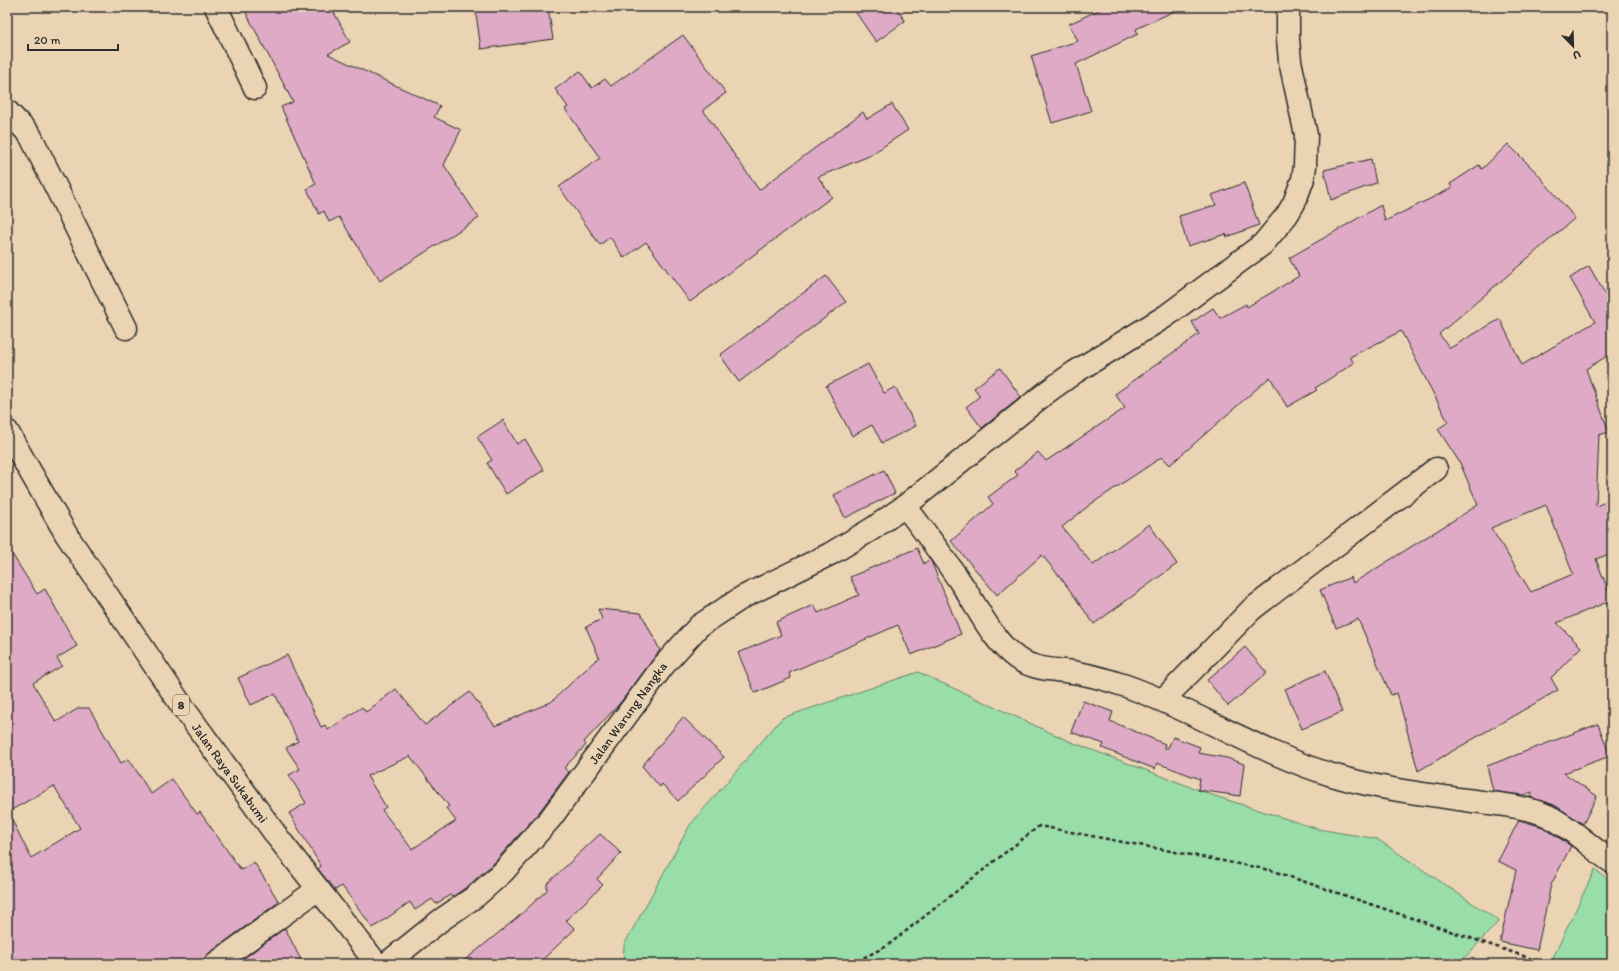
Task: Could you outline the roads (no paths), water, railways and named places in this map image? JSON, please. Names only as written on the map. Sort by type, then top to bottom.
[{"type":"main road","points":[[216,7],[255,88]]},
{"type":"main road","name":"Jalan Warung Nangka","points":[[386,964],[441,920],[476,896],[503,872],[550,819],[663,666],[699,626],[743,597],[853,541],[905,506],[1075,372],[1166,316],[1263,244],[1283,220],[1300,191],[1303,180],[1306,150],[1304,122],[1290,61],[1288,7]]},
{"type":"main road","points":[[7,111],[30,135],[126,328]]},
{"type":"main road","name":"Jalan Raya Sukabumi","points":[[7,431],[66,534],[182,706],[279,839],[376,964]]},
{"type":"main road","points":[[1163,700],[1252,609],[1436,469]]},
{"type":"main road","points":[[905,506],[962,584],[999,639],[1018,658],[1030,665],[1047,670],[1078,673],[1104,679],[1163,700],[1297,764],[1359,783],[1496,804],[1529,810],[1547,816],[1568,828],[1612,862]]},
{"type":"main road","points":[[215,964],[318,889]]}]
